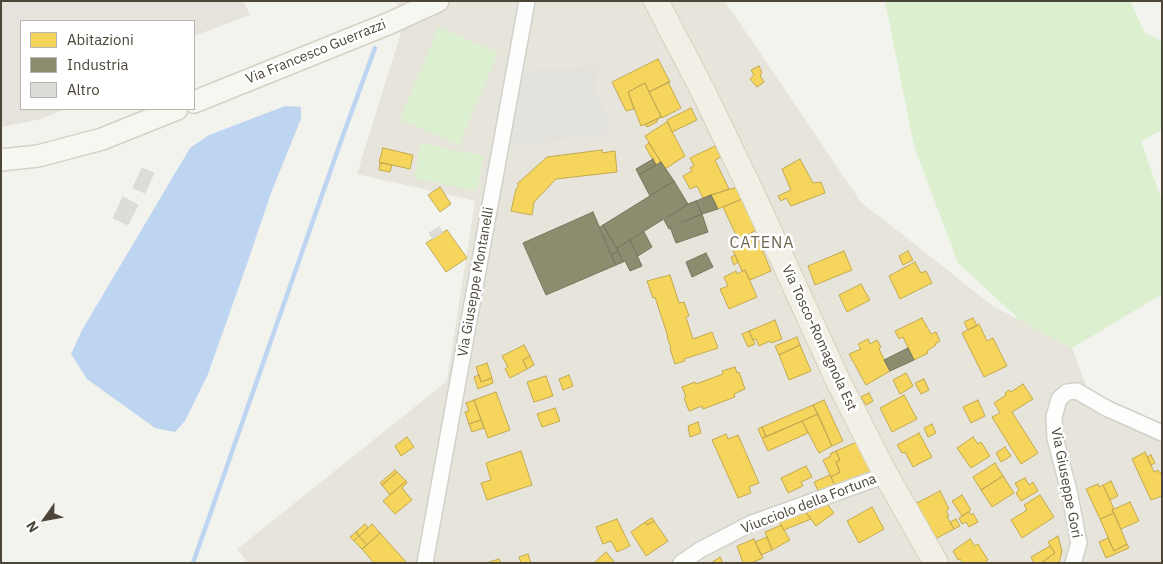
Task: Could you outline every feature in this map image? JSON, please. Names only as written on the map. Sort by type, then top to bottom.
[{"type":"main road","name":"Via Francesco Guerrazzi","points":[[195,102],[390,23],[438,1]]},
{"type":"main road","name":"Via Tosco-Romagnola Est","points":[[655,2],[701,87],[754,197],[835,376],[886,475],[936,563]]},
{"type":"main road","points":[[1,160],[38,156],[102,139],[174,110]]},
{"type":"street","name":"Via Giuseppe Montanelli","points":[[425,563],[527,1]]},
{"type":"street","name":"Via Giuseppe Gori","points":[[1074,563],[1079,544],[1069,491],[1055,438],[1054,417],[1059,399],[1067,392],[1077,391],[1106,408],[1162,433]]},
{"type":"street","name":"Viucciolo della Fortuna","points":[[681,563],[700,550],[752,523],[886,475]]},
{"type":"shaded area","points":[[1,1],[244,1],[250,15],[195,36],[195,20],[20,20],[20,110],[64,110],[37,120],[1,127]]},
{"type":"shaded area","points":[[395,1],[725,1],[861,202],[993,306],[1072,348],[1091,398],[1162,423],[1162,563],[248,563],[237,549],[447,381],[475,201],[357,174],[406,16]]},
{"type":"shaded area","points":[[600,66],[594,88],[607,114],[611,134],[508,147],[523,70]]},
{"type":"green space","points":[[885,1],[1130,1],[1145,33],[1162,41],[1162,130],[1141,141],[1162,201],[1162,294],[1072,348],[1021,321],[958,263],[914,146]]},
{"type":"green space","points":[[439,27],[498,53],[459,145],[400,119]]},
{"type":"green space","points":[[421,143],[484,156],[477,191],[414,178]]},
{"type":"water","points":[[285,106],[301,107],[301,119],[271,193],[208,374],[185,421],[175,432],[155,428],[87,379],[71,354],[82,330],[190,148],[209,135]]},
{"type":"building: Abitazioni","points":[[658,59],[670,82],[649,92],[645,83],[628,92],[634,109],[626,111],[612,82]]},
{"type":"building: Abitazioni","points":[[759,66],[762,73],[760,75],[764,82],[757,87],[750,79],[754,75],[751,70]]},
{"type":"building: Abitazioni","points":[[668,82],[681,108],[662,118],[649,92]]},
{"type":"building: Abitazioni","points":[[645,83],[661,117],[641,126],[628,92]]},
{"type":"building: Abitazioni","points":[[691,108],[697,120],[672,132],[667,120]]},
{"type":"building: Abitazioni","points":[[661,117],[657,122],[647,127],[645,125]]},
{"type":"building: Abitazioni","points":[[667,122],[685,156],[665,169],[645,136]]},
{"type":"building: Abitazioni","points":[[649,143],[661,162],[656,165],[645,146]]},
{"type":"building: Abitazioni","points":[[715,146],[721,157],[715,160],[729,189],[703,198],[697,186],[690,189],[683,176],[692,171],[690,168],[694,166],[690,158]]},
{"type":"building: Abitazioni","points":[[383,148],[413,155],[410,169],[379,162]]},
{"type":"building: Abitazioni","points":[[602,150],[602,153],[615,151],[617,172],[556,179],[534,202],[532,215],[511,211],[516,189],[519,186],[517,184],[547,157]]},
{"type":"building: Abitazioni","points":[[800,159],[813,183],[821,182],[825,193],[791,206],[786,198],[781,201],[778,196],[791,190],[782,169]]},
{"type":"building: Abitazioni","points":[[380,163],[392,165],[390,172],[379,170]]},
{"type":"building: Abitazioni","points":[[440,187],[451,204],[440,212],[428,195]]},
{"type":"building: Abitazioni","points":[[737,187],[742,199],[718,209],[711,195]]},
{"type":"building: Abitazioni","points":[[742,199],[757,230],[738,239],[723,207]]},
{"type":"building: Abitazioni","points":[[447,230],[467,258],[446,272],[426,243]]},
{"type":"building: Abitazioni","points":[[757,237],[771,271],[750,280],[745,270],[742,271],[732,248]]},
{"type":"building: Abitazioni","points":[[844,251],[852,270],[815,285],[808,266]]},
{"type":"building: Abitazioni","points":[[908,251],[913,260],[903,265],[899,256]]},
{"type":"building: Abitazioni","points":[[735,255],[738,262],[734,265],[731,257]]},
{"type":"building: Abitazioni","points":[[915,262],[921,273],[926,271],[932,283],[900,299],[889,276]]},
{"type":"building: Abitazioni","points":[[745,270],[757,297],[729,309],[720,289],[728,286],[724,277],[736,271],[737,274]]},
{"type":"building: Abitazioni","points":[[670,275],[679,303],[684,302],[689,316],[686,317],[693,339],[712,332],[718,348],[684,359],[685,361],[675,364],[655,297],[653,298],[647,281]]},
{"type":"building: Abitazioni","points":[[861,284],[870,300],[847,312],[839,295]]},
{"type":"building: Abitazioni","points":[[922,318],[931,334],[936,332],[940,341],[927,351],[928,353],[914,360],[903,337],[899,339],[895,331]]},
{"type":"building: Abitazioni","points":[[973,318],[977,326],[968,330],[964,322]]},
{"type":"building: Abitazioni","points":[[775,320],[782,339],[771,343],[770,341],[759,346],[756,339],[753,340],[749,331]]},
{"type":"building: Abitazioni","points":[[979,324],[987,341],[993,338],[1007,366],[984,377],[962,333]]},
{"type":"building: Abitazioni","points":[[749,331],[755,344],[748,347],[742,334]]},
{"type":"building: Abitazioni","points":[[797,337],[800,345],[779,355],[775,346]]},
{"type":"building: Abitazioni","points":[[868,339],[870,344],[877,340],[881,347],[879,349],[890,371],[866,385],[849,354],[861,349],[858,344]]},
{"type":"building: Abitazioni","points":[[524,345],[530,356],[523,360],[527,369],[510,378],[505,369],[508,367],[502,356]]},
{"type":"building: Abitazioni","points":[[800,345],[811,371],[789,380],[779,355]]},
{"type":"building: Abitazioni","points":[[530,356],[534,365],[527,369],[523,360]]},
{"type":"building: Abitazioni","points":[[487,363],[492,378],[481,382],[476,367]]},
{"type":"building: Abitazioni","points":[[735,367],[737,373],[739,372],[745,389],[734,394],[735,397],[703,409],[702,406],[689,411],[682,387],[723,374],[722,371]]},
{"type":"building: Abitazioni","points":[[906,373],[913,386],[900,394],[893,380]]},
{"type":"building: Abitazioni","points":[[479,375],[481,382],[492,378],[493,383],[478,389],[474,377]]},
{"type":"building: Abitazioni","points":[[569,375],[573,386],[563,390],[559,379]]},
{"type":"building: Abitazioni","points":[[546,376],[553,396],[534,402],[527,382]]},
{"type":"building: Abitazioni","points":[[924,379],[929,390],[921,394],[915,383]]},
{"type":"building: Abitazioni","points":[[1023,384],[1033,399],[1012,412],[1038,453],[1021,464],[992,417],[1000,413],[994,403],[1006,395],[1005,393],[1009,390],[1011,392]]},
{"type":"building: Abitazioni","points":[[496,392],[510,430],[488,438],[474,400]]},
{"type":"building: Abitazioni","points":[[869,393],[873,401],[866,405],[861,397]]},
{"type":"building: Abitazioni","points":[[904,395],[917,419],[892,432],[880,408]]},
{"type":"building: Abitazioni","points":[[474,400],[481,420],[469,424],[465,412],[469,411],[466,403]]},
{"type":"building: Abitazioni","points":[[824,400],[843,441],[832,446],[813,405]]},
{"type":"building: Abitazioni","points":[[978,400],[985,416],[971,423],[963,407]]},
{"type":"building: Abitazioni","points":[[813,405],[818,414],[766,437],[762,427]]},
{"type":"building: Abitazioni","points":[[555,408],[560,421],[542,427],[537,414]]},
{"type":"building: Abitazioni","points":[[818,414],[832,446],[819,453],[802,421]]},
{"type":"building: Abitazioni","points":[[481,420],[484,428],[472,432],[469,424]]},
{"type":"building: Abitazioni","points":[[802,421],[808,433],[768,451],[762,438]]},
{"type":"building: Abitazioni","points":[[698,422],[701,433],[690,437],[688,426]]},
{"type":"building: Abitazioni","points":[[932,424],[936,433],[928,437],[924,428]]},
{"type":"building: Abitazioni","points":[[762,427],[766,437],[762,438],[758,429]]},
{"type":"building: Abitazioni","points":[[919,433],[932,457],[913,467],[905,452],[902,453],[897,445]]},
{"type":"building: Abitazioni","points":[[726,434],[728,439],[738,435],[759,483],[749,487],[751,493],[738,498],[712,440]]},
{"type":"building: Abitazioni","points":[[407,437],[414,447],[401,456],[395,446]]},
{"type":"building: Abitazioni","points":[[973,437],[978,444],[981,442],[990,456],[971,468],[957,448]]},
{"type":"building: Abitazioni","points":[[857,442],[871,472],[836,488],[831,477],[840,472],[836,462],[840,460],[836,451]]},
{"type":"building: Abitazioni","points":[[1005,447],[1011,456],[1001,462],[996,453]]},
{"type":"building: Abitazioni","points":[[521,451],[532,485],[487,500],[481,483],[491,480],[486,463]]},
{"type":"building: Abitazioni","points":[[836,451],[840,460],[836,462],[840,472],[831,477],[823,460]]},
{"type":"building: Abitazioni","points":[[1145,452],[1154,472],[1158,470],[1160,473],[1162,472],[1162,496],[1151,500],[1132,459]]},
{"type":"building: Abitazioni","points":[[1151,455],[1155,463],[1151,465],[1147,457]]},
{"type":"building: Abitazioni","points":[[995,463],[1003,476],[981,490],[973,477]]},
{"type":"building: Abitazioni","points":[[806,466],[812,477],[801,482],[803,486],[788,493],[781,478]]},
{"type":"building: Abitazioni","points":[[395,470],[397,472],[382,485],[380,483]]},
{"type":"building: Abitazioni","points":[[397,472],[406,481],[390,495],[382,485]]},
{"type":"building: Abitazioni","points":[[830,475],[836,488],[820,495],[814,482]]},
{"type":"building: Abitazioni","points":[[1003,476],[1014,493],[992,507],[981,490]]},
{"type":"building: Abitazioni","points":[[1025,478],[1029,485],[1033,482],[1038,491],[1021,501],[1016,493],[1019,490],[1015,483]]},
{"type":"building: Abitazioni","points":[[406,481],[407,483],[402,488],[412,500],[395,514],[383,501]]},
{"type":"building: Abitazioni","points":[[1111,481],[1118,496],[1110,500],[1103,485]]},
{"type":"building: Abitazioni","points":[[1098,484],[1099,487],[1103,485],[1114,509],[1112,510],[1114,513],[1100,519],[1086,489]]},
{"type":"building: Abitazioni","points":[[940,491],[949,509],[946,511],[949,516],[947,517],[954,529],[933,540],[915,504]]},
{"type":"building: Abitazioni","points":[[962,495],[971,510],[962,516],[952,501]]},
{"type":"building: Abitazioni","points":[[1040,495],[1054,517],[1022,538],[1011,520],[1027,510],[1024,505]]},
{"type":"building: Abitazioni","points":[[1130,502],[1139,521],[1121,529],[1112,510]]},
{"type":"building: Abitazioni","points":[[827,504],[834,513],[816,526],[805,511]]},
{"type":"building: Abitazioni","points":[[872,507],[884,529],[859,543],[847,521]]},
{"type":"building: Abitazioni","points":[[805,511],[811,519],[784,530],[778,520]]},
{"type":"building: Abitazioni","points":[[969,512],[971,515],[973,513],[978,522],[969,527],[966,522],[962,524],[959,518]]},
{"type":"building: Abitazioni","points":[[1114,513],[1127,544],[1114,551],[1100,519]]},
{"type":"building: Abitazioni","points":[[652,518],[654,521],[647,525],[645,522]]},
{"type":"building: Abitazioni","points":[[617,519],[630,546],[617,552],[611,541],[603,544],[596,527]]},
{"type":"building: Abitazioni","points":[[956,519],[960,526],[954,529],[950,522]]},
{"type":"building: Abitazioni","points":[[654,521],[668,541],[646,556],[631,532],[645,522],[647,525]]},
{"type":"building: Abitazioni","points":[[365,524],[368,528],[359,536],[356,532]]},
{"type":"building: Abitazioni","points":[[372,524],[380,533],[367,545],[359,536]]},
{"type":"building: Abitazioni","points":[[781,525],[790,540],[772,550],[765,532]]},
{"type":"building: Abitazioni","points":[[356,532],[359,536],[354,541],[350,537]]},
{"type":"building: Abitazioni","points":[[380,533],[407,563],[374,563],[362,549]]},
{"type":"building: Abitazioni","points":[[359,536],[367,545],[362,549],[354,541]]},
{"type":"building: Abitazioni","points":[[1058,536],[1062,551],[1059,563],[1041,563],[1055,553],[1048,542]]},
{"type":"building: Abitazioni","points":[[767,537],[772,550],[761,555],[755,542]]},
{"type":"building: Abitazioni","points":[[1108,538],[1114,551],[1127,544],[1129,548],[1106,558],[1099,542]]},
{"type":"building: Abitazioni","points":[[754,539],[763,558],[751,563],[743,563],[737,546]]},
{"type":"building: Abitazioni","points":[[970,539],[975,546],[978,544],[988,560],[984,563],[963,563],[960,559],[958,560],[953,551]]},
{"type":"building: Abitazioni","points":[[1050,546],[1055,553],[1041,563],[1034,563],[1031,557]]},
{"type":"building: Abitazioni","points":[[606,552],[615,563],[594,563]]},
{"type":"building: Abitazioni","points":[[528,554],[531,563],[521,563],[519,557]]},
{"type":"building: Abitazioni","points":[[720,557],[723,563],[711,563]]},
{"type":"building: Abitazioni","points":[[499,559],[501,563],[486,563]]},
{"type":"building: Industria","points":[[653,159],[656,165],[639,175],[636,169]]},
{"type":"building: Industria","points":[[661,162],[674,181],[650,196],[639,175]]},
{"type":"building: Industria","points":[[674,181],[688,204],[617,248],[603,225]]},
{"type":"building: Industria","points":[[711,195],[718,209],[702,214],[696,201]]},
{"type":"building: Industria","points":[[696,201],[702,214],[669,229],[664,220],[688,204]]},
{"type":"building: Industria","points":[[593,212],[616,265],[546,295],[523,243]]},
{"type":"building: Industria","points":[[702,214],[708,232],[676,243],[670,227]]},
{"type":"building: Industria","points":[[603,225],[618,251],[611,255],[599,228]]},
{"type":"building: Industria","points":[[644,232],[652,247],[638,256],[630,240]]},
{"type":"building: Industria","points":[[630,240],[642,266],[630,271],[625,261],[623,262],[617,248]]},
{"type":"building: Industria","points":[[618,251],[623,262],[616,265],[611,255]]},
{"type":"building: Industria","points":[[706,253],[713,267],[692,277],[686,262]]},
{"type":"building: Industria","points":[[908,348],[914,360],[890,371],[884,360]]},
{"type":"building: Altro","points":[[142,168],[154,173],[145,193],[133,188]]},
{"type":"building: Altro","points":[[123,197],[138,205],[128,225],[113,218]]},
{"type":"building: Altro","points":[[439,227],[443,232],[433,239],[429,233]]},
{"type":"waterway","points":[[193,563],[375,48]]},
{"type":"district","name":"CATENA","points":[[762,243]]}]
